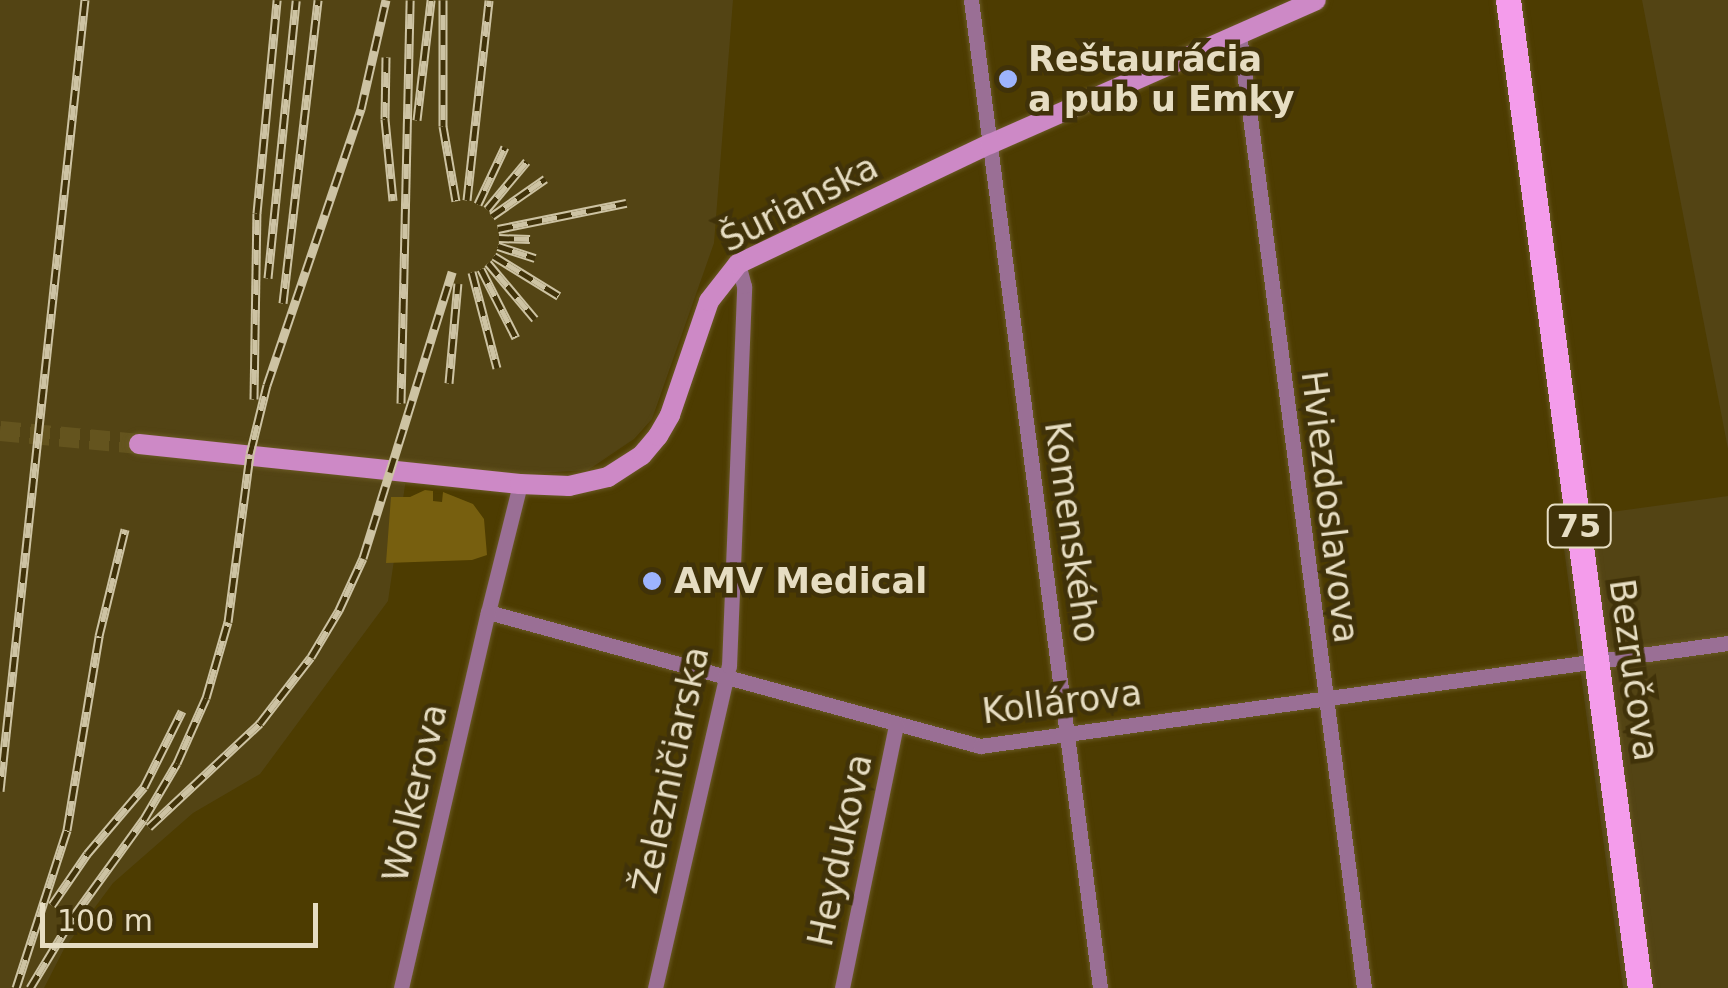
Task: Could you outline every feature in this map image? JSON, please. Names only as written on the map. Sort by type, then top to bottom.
[{"type":"main road","name":"Bezručova","points":[[1508,0],[1600,660],[1640,988]]},
{"type":"main road","name":"Bezručova","points":[[1516,65],[1524,0]]},
{"type":"street","name":"Komenského","points":[[970,0],[1100,988]]},
{"type":"street","name":"Šurianska","points":[[139,444],[396,474],[520,484],[594,482],[620,471],[649,448],[670,415],[708,301],[738,264],[990,144],[1316,0]]},
{"type":"street","name":"Hviezdoslavova","points":[[1239,33],[1364,988]]},
{"type":"street","name":"Železničiarska","points":[[655,988],[725,680],[744,286],[738,264]]},
{"type":"street","points":[[488,612],[520,484]]},
{"type":"street","name":"Kollárova","points":[[488,612],[725,680],[980,746],[1728,643]]},
{"type":"street","name":"Wolkerova","points":[[400,988],[488,612]]},
{"type":"street","name":"Heydukova","points":[[842,988],[896,724]]},
{"type":"shaded area","points":[[0,0],[733,0],[714,243],[652,419],[634,439],[588,470],[524,474],[408,465],[388,601],[260,774],[193,813],[113,883],[64,949],[44,988],[0,988]]},
{"type":"shaded area","points":[[1642,0],[1728,0],[1728,449]]},
{"type":"shaded area","points":[[433,491],[433,501],[442,502],[443,492],[473,504],[484,519],[487,555],[472,560],[386,563],[391,497],[410,497]]},
{"type":"shaded area","points":[[1728,496],[1728,988],[1623,988],[1560,519]]},
{"type":"tunnel","points":[[0,431],[139,444]]},
{"type":"railway","points":[[0,791],[85,0]]},
{"type":"railway","points":[[254,399],[257,213],[277,0]]},
{"type":"railway","points":[[268,278],[296,0]]},
{"type":"railway","points":[[283,303],[318,0]]},
{"type":"railway","points":[[30,988],[73,917],[144,819],[177,763],[206,698],[228,622],[250,454],[267,385],[361,109],[386,0]]},
{"type":"railway","points":[[401,403],[410,0]]},
{"type":"railway","points":[[417,120],[431,0]]},
{"type":"railway","points":[[443,0],[443,126],[456,201]]},
{"type":"railway","points":[[467,200],[489,0]]},
{"type":"railway","points":[[386,57],[385,119],[393,201]]},
{"type":"railway","points":[[478,204],[505,147]]},
{"type":"railway","points":[[487,209],[527,161]]},
{"type":"railway","points":[[492,216],[545,179]]},
{"type":"railway","points":[[498,229],[626,203]]},
{"type":"railway","points":[[499,238],[530,239]]},
{"type":"railway","points":[[498,246],[535,258]]},
{"type":"railway","points":[[494,256],[559,296]]},
{"type":"railway","points":[[488,263],[535,319]]},
{"type":"railway","points":[[481,269],[516,338]]},
{"type":"railway","points":[[149,827],[260,723],[311,657],[339,610],[363,558],[452,272]]},
{"type":"railway","points":[[472,272],[497,368]]},
{"type":"railway","points":[[449,383],[458,283]]},
{"type":"railway","points":[[16,988],[67,830],[99,636],[125,529]]},
{"type":"railway","points":[[52,905],[87,854],[144,787],[182,711]]},
{"type":"place","name":"Reštaurácia a pub u Emky","points":[[1008,79]]},
{"type":"place","name":"AMV Medical","points":[[652,581]]}]
